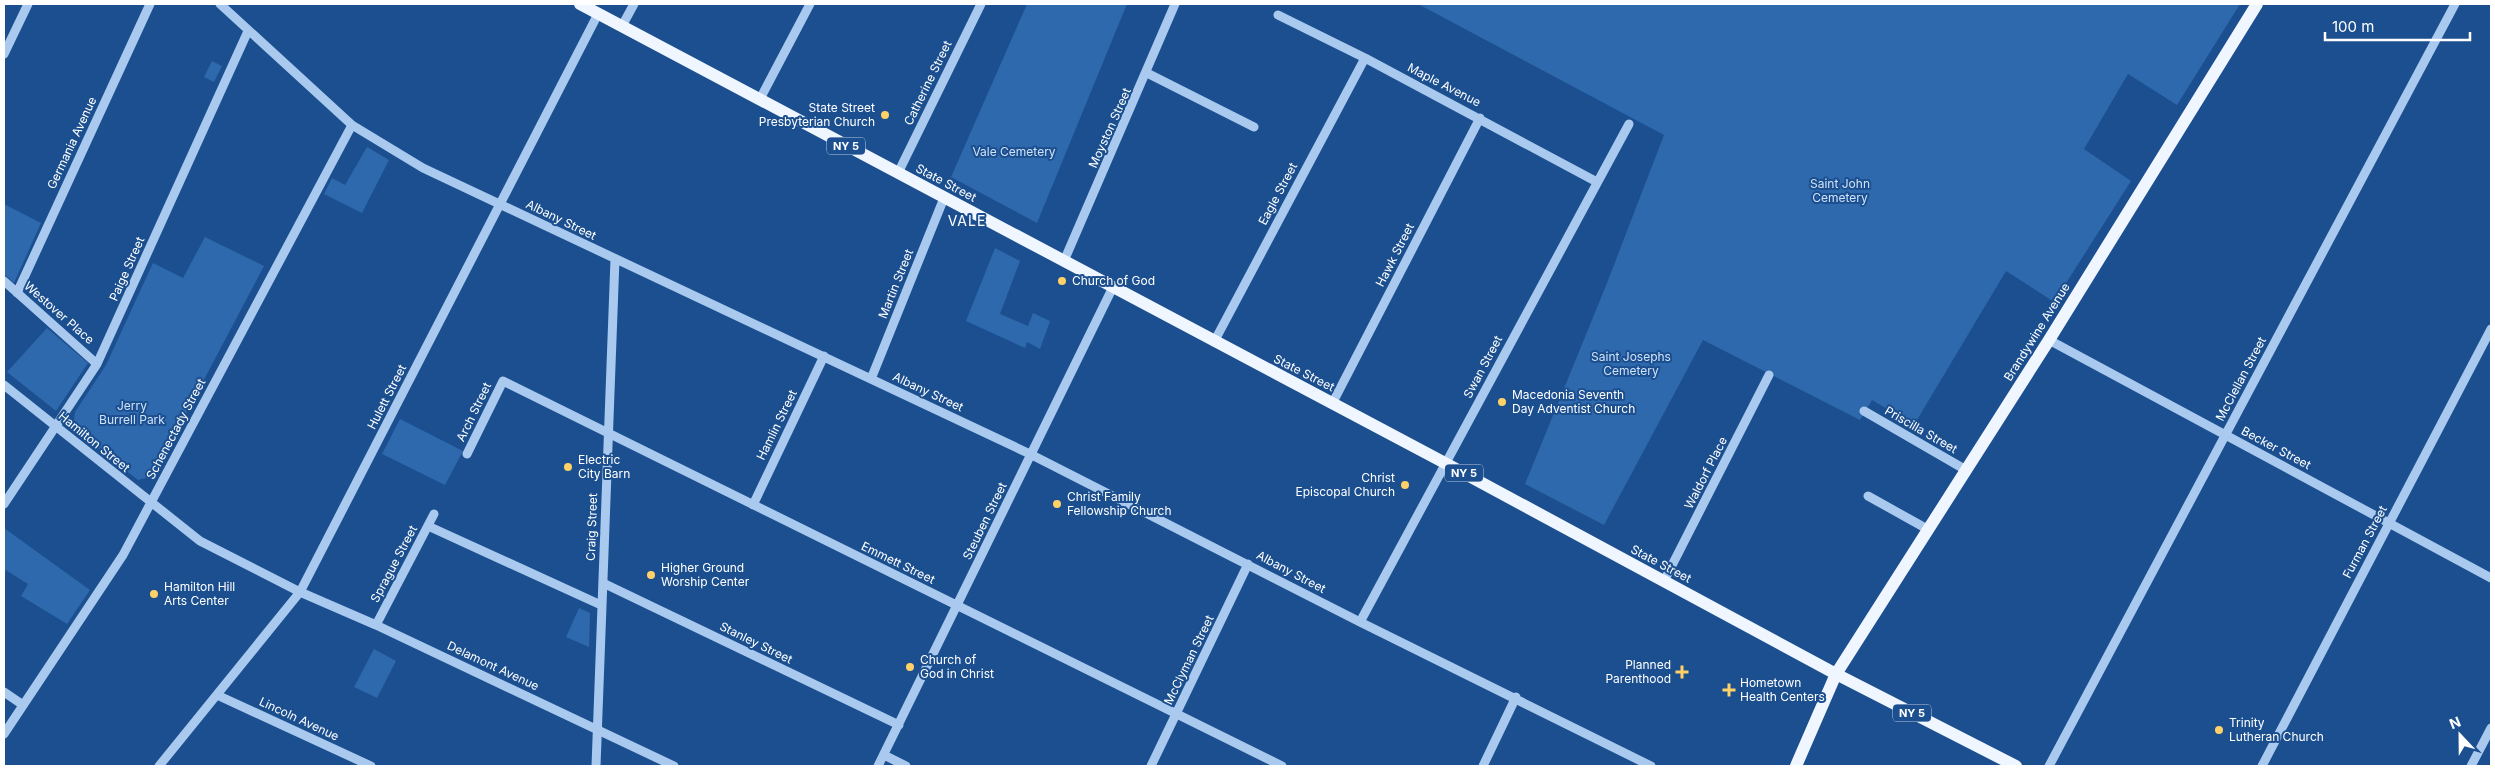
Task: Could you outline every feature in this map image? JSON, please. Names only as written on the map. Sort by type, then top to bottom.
[{"type":"main road","name":"State Street","points":[[580,4],[1445,463],[1836,674],[2016,766]]},
{"type":"main road","name":"Brandywine Avenue","points":[[1796,766],[1836,674],[2049,340],[2258,4]]},
{"type":"street","points":[[4,54],[28,4]]},
{"type":"street","name":"Germania Avenue","points":[[17,293],[150,4]]},
{"type":"street","name":"Albany Street","points":[[220,4],[352,125],[423,168],[1030,454],[1360,622],[1516,697],[1651,766]]},
{"type":"street","points":[[622,26],[634,4]]},
{"type":"street","points":[[760,99],[810,4]]},
{"type":"street","name":"Catherine Street","points":[[898,174],[981,4]]},
{"type":"street","name":"Moyston Street","points":[[1064,261],[1147,73],[1175,4]]},
{"type":"street","name":"McClellan Street","points":[[2049,766],[2455,4]]},
{"type":"street","name":"Hulett Street","points":[[159,766],[300,592],[598,14]]},
{"type":"street","name":"Maple Avenue","points":[[1278,15],[1480,118],[1597,182]]},
{"type":"street","name":"Paige Street","points":[[4,504],[97,364],[248,31]]},
{"type":"street","name":"Eagle Street","points":[[1214,342],[1365,58]]},
{"type":"street","points":[[1147,73],[1254,127]]},
{"type":"street","name":"Hawk Street","points":[[1332,404],[1480,118]]},
{"type":"street","name":"Swan Street","points":[[1360,622],[1628,124]]},
{"type":"street","name":"Schenectady Street","points":[[4,734],[123,555],[352,125]]},
{"type":"street","name":"Martin Street","points":[[872,379],[944,198]]},
{"type":"street","name":"Craig Street","points":[[596,766],[615,259]]},
{"type":"street","name":"Westover Place","points":[[4,281],[97,364]]},
{"type":"street","name":"Steuben Street","points":[[878,766],[1113,287]]},
{"type":"street","name":"Furman Street","points":[[2262,766],[2491,329]]},
{"type":"street","name":"Becker Street","points":[[2049,340],[2491,578]]},
{"type":"street","name":"Hamlin Street","points":[[753,505],[824,356]]},
{"type":"street","name":"Waldorf Place","points":[[1664,581],[1769,375]]},
{"type":"street","name":"Emmett Street","points":[[502,381],[1282,766]]},
{"type":"street","name":"Arch Street","points":[[467,454],[502,381]]},
{"type":"street","name":"Hamilton Street","points":[[4,385],[200,541],[300,592]]},
{"type":"street","name":"Priscilla Street","points":[[1864,412],[1966,470]]},
{"type":"street","points":[[1868,496],[1929,530]]},
{"type":"street","name":"Sprague Street","points":[[376,625],[434,514]]},
{"type":"street","points":[[428,526],[601,605]]},
{"type":"street","name":"McClyman Street","points":[[1151,766],[1248,564]]},
{"type":"street","name":"Stanley Street","points":[[603,583],[899,725]]},
{"type":"street","name":"Delamont Avenue","points":[[300,592],[376,625],[674,766]]},
{"type":"street","points":[[4,692],[23,705]]},
{"type":"street","name":"Lincoln Avenue","points":[[217,694],[371,766]]},
{"type":"street","points":[[1483,766],[1516,697]]},
{"type":"street","points":[[2471,766],[2491,728]]},
{"type":"street","points":[[884,755],[906,766]]},
{"type":"green space","name":"Vale Cemetery","points":[[1027,4],[1127,4],[1037,223],[951,177]]},
{"type":"green space","name":"Saint John Cemetery","points":[[1418,4],[2240,4],[2177,105],[2128,74],[2084,149],[2131,181],[2054,302],[2006,271],[1914,425],[1872,400],[1860,420],[1703,340],[1604,525],[1525,484],[1605,288],[1664,135]]},
{"type":"green space","points":[[212,61],[222,66],[214,82],[204,77]]},
{"type":"green space","points":[[367,147],[389,160],[362,213],[324,194],[332,178],[345,185]]},
{"type":"green space","points":[[4,204],[41,223],[14,283],[4,274]]},
{"type":"green space","name":"Jerry Burrell Park","points":[[205,237],[264,266],[153,476],[138,480],[73,429],[75,412],[106,365],[153,263],[183,278]]},
{"type":"green space","points":[[995,248],[1020,261],[1000,314],[1028,326],[1033,313],[1050,321],[1040,349],[1027,342],[1025,348],[966,321]]},
{"type":"green space","name":"Jerry Burrell Park","points":[[47,328],[88,363],[56,411],[7,372]]},
{"type":"green space","points":[[400,419],[463,451],[445,485],[382,454]]},
{"type":"green space","points":[[4,528],[90,590],[67,624],[21,596],[28,584],[4,569]]},
{"type":"green space","points":[[579,608],[590,613],[589,647],[566,637]]},
{"type":"green space","points":[[374,649],[396,661],[377,698],[354,687]]},
{"type":"place","name":"State Street Presbyterian Church","points":[[885,115]]},
{"type":"place","name":"Church of God","points":[[1062,281]]},
{"type":"place","name":"Macedonia Seventh Day Adventist Church","points":[[1502,402]]},
{"type":"place","name":"Electric City Barn","points":[[568,467]]},
{"type":"place","name":"Christ Episcopal Church","points":[[1405,485]]},
{"type":"place","name":"Christ Family Fellowship Church","points":[[1057,504]]},
{"type":"place","name":"Higher Ground Worship Center","points":[[651,575]]},
{"type":"place","name":"Hamilton Hill Arts Center","points":[[154,594]]},
{"type":"place","name":"Church of God in Christ","points":[[910,667]]},
{"type":"place","name":"Planned Parenthood","points":[[1682,672]]},
{"type":"place","name":"Hometown Health Centers","points":[[1729,690]]},
{"type":"place","name":"Trinity Lutheran Church","points":[[2219,730]]},
{"type":"district","name":"VALE","points":[[967,221]]},
{"type":"park label","name":"Saint Josephs Cemetery","points":[[1631,364]]}]
